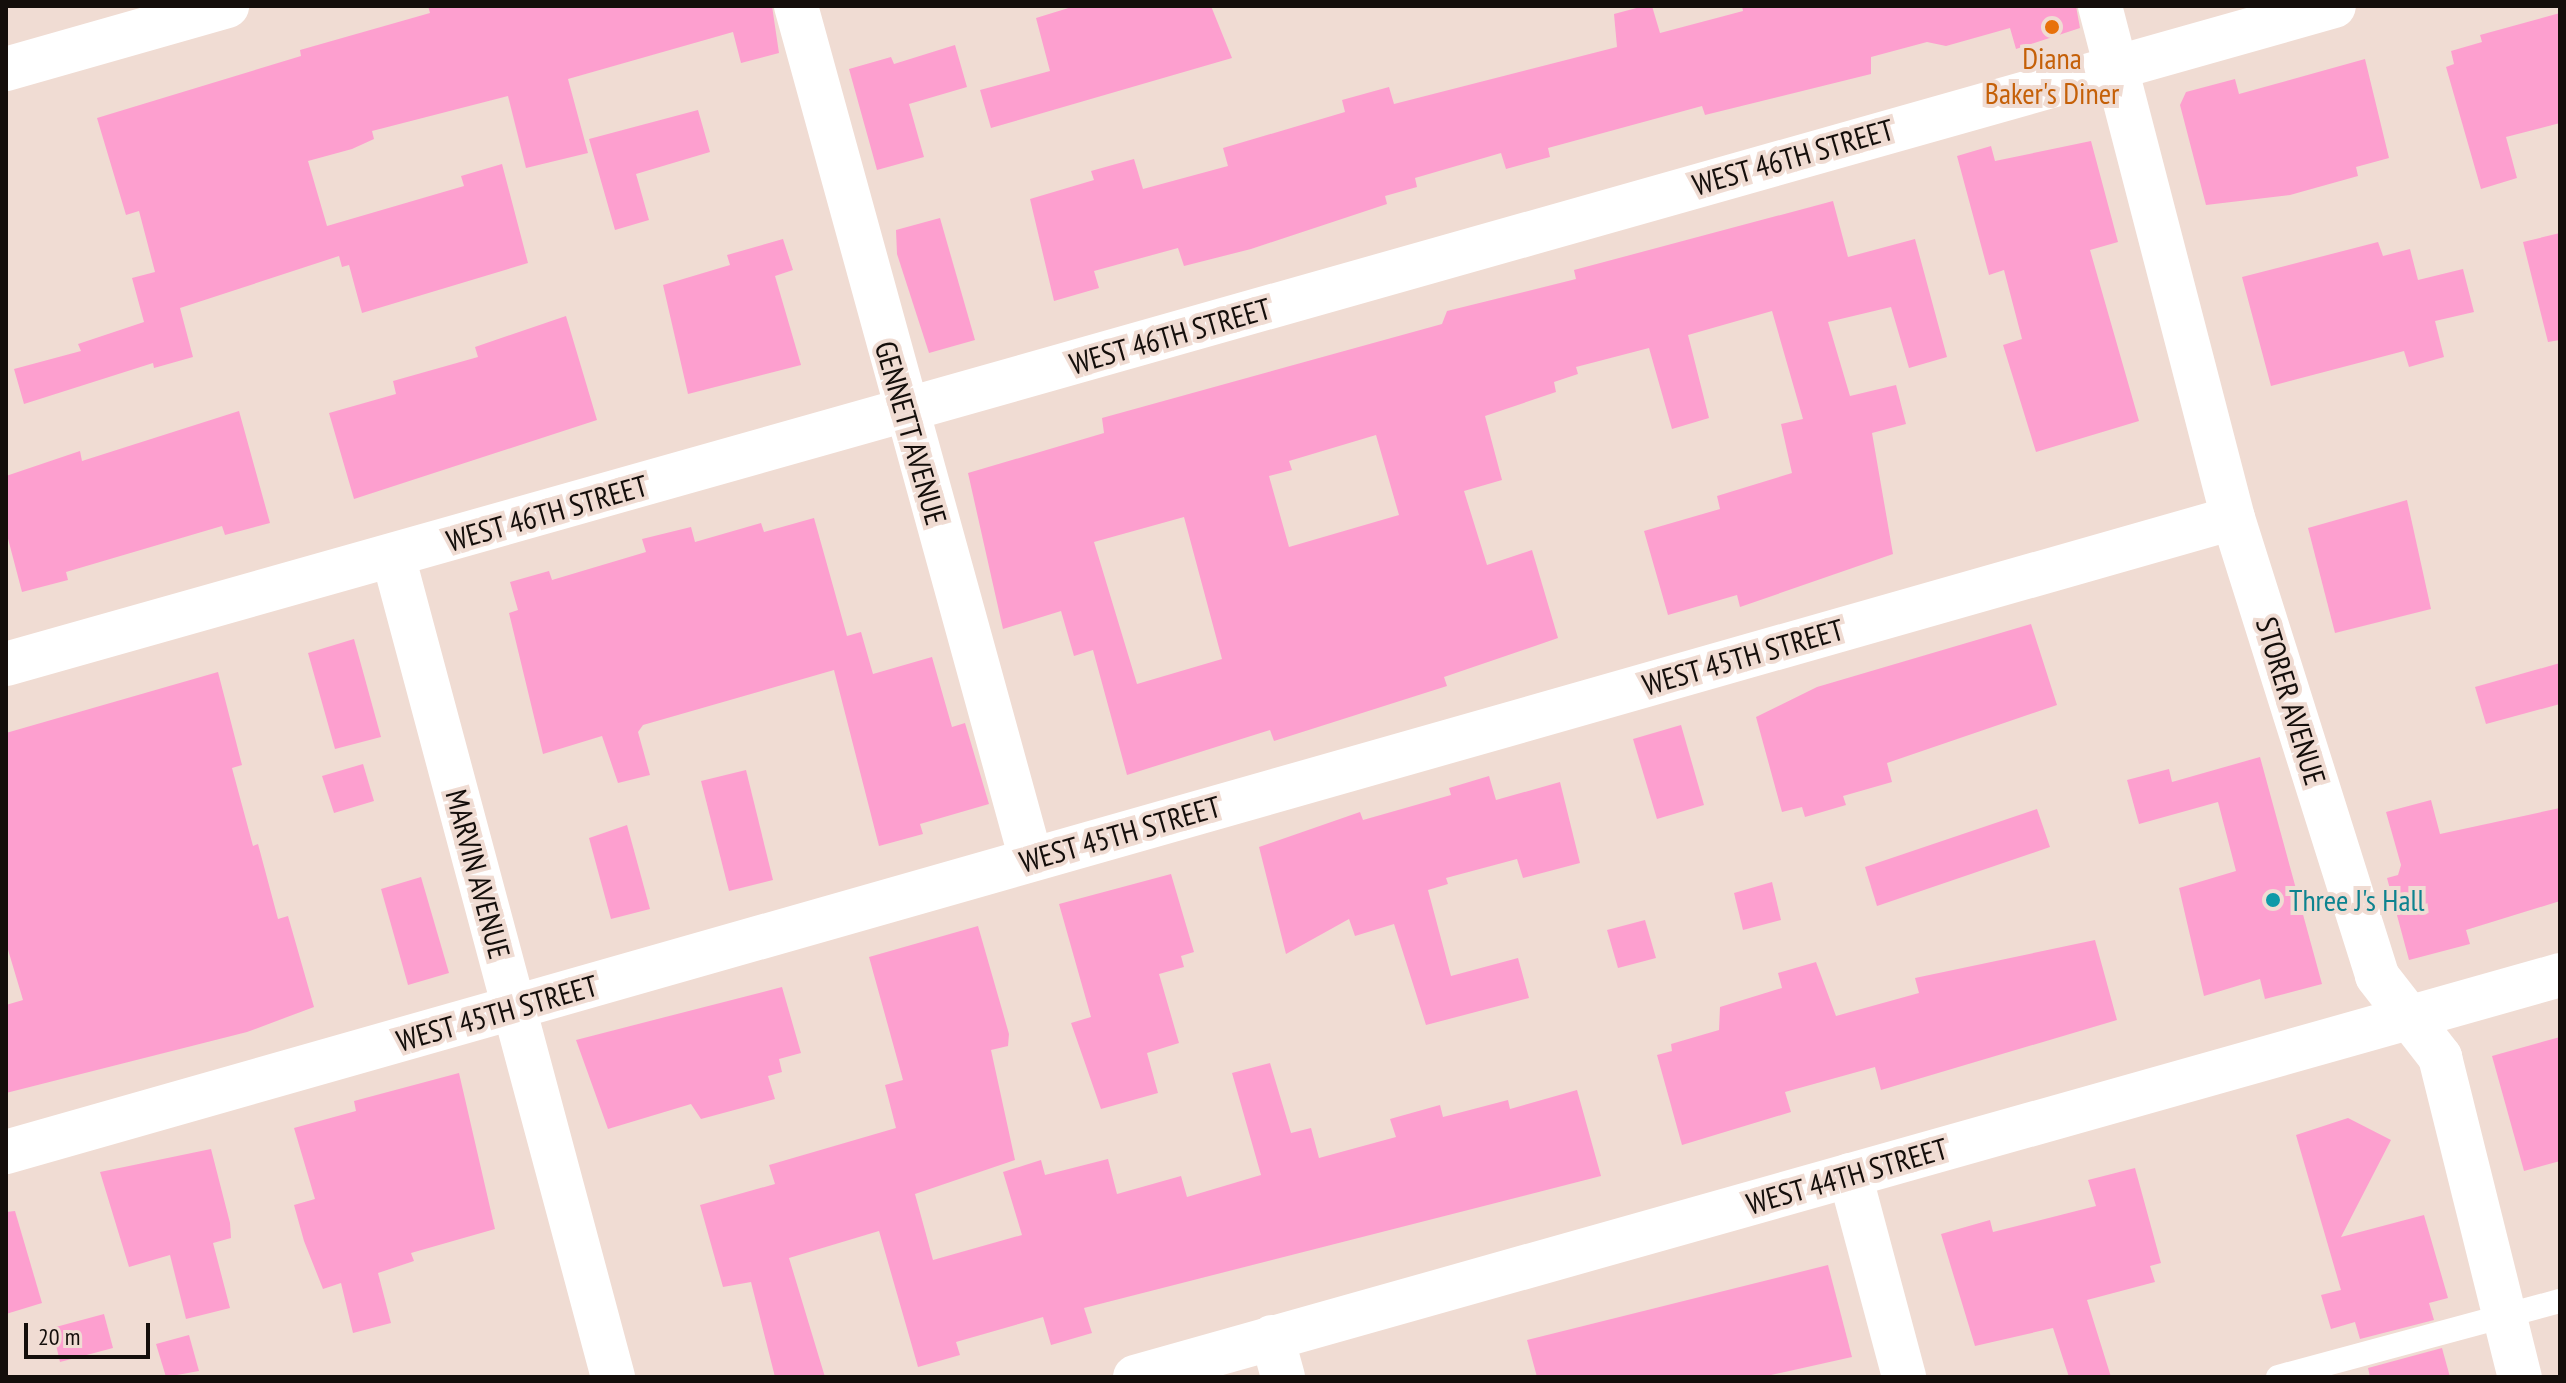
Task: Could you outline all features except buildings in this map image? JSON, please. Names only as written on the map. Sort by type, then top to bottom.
[{"type":"street","points":[[6,69],[227,6]]},
{"type":"street","name":"GENNETT AVENUE","points":[[796,6],[904,412],[1031,859]]},
{"type":"street","name":"STORER AVENUE","points":[[2100,6],[2233,518],[2377,976],[2440,1057],[2520,1377]]},
{"type":"street","name":"WEST 46TH STREET","points":[[6,664],[2334,6]]},
{"type":"street","name":"WEST 45TH STREET","points":[[6,1152],[2233,518]]},
{"type":"street","name":"MARVIN AVENUE","points":[[393,556],[613,1377]]},
{"type":"street","name":"WEST 44TH STREET","points":[[1135,1377],[1277,1357],[1850,1175],[2560,975]]},
{"type":"street","points":[[1850,1175],[1904,1377]]},
{"type":"lane","points":[[2278,1377],[2560,1301]]},
{"type":"place","name":"Diana Baker's Diner","points":[[2052,27]]},
{"type":"place","name":"Three J's Hall","points":[[2273,900]]}]
